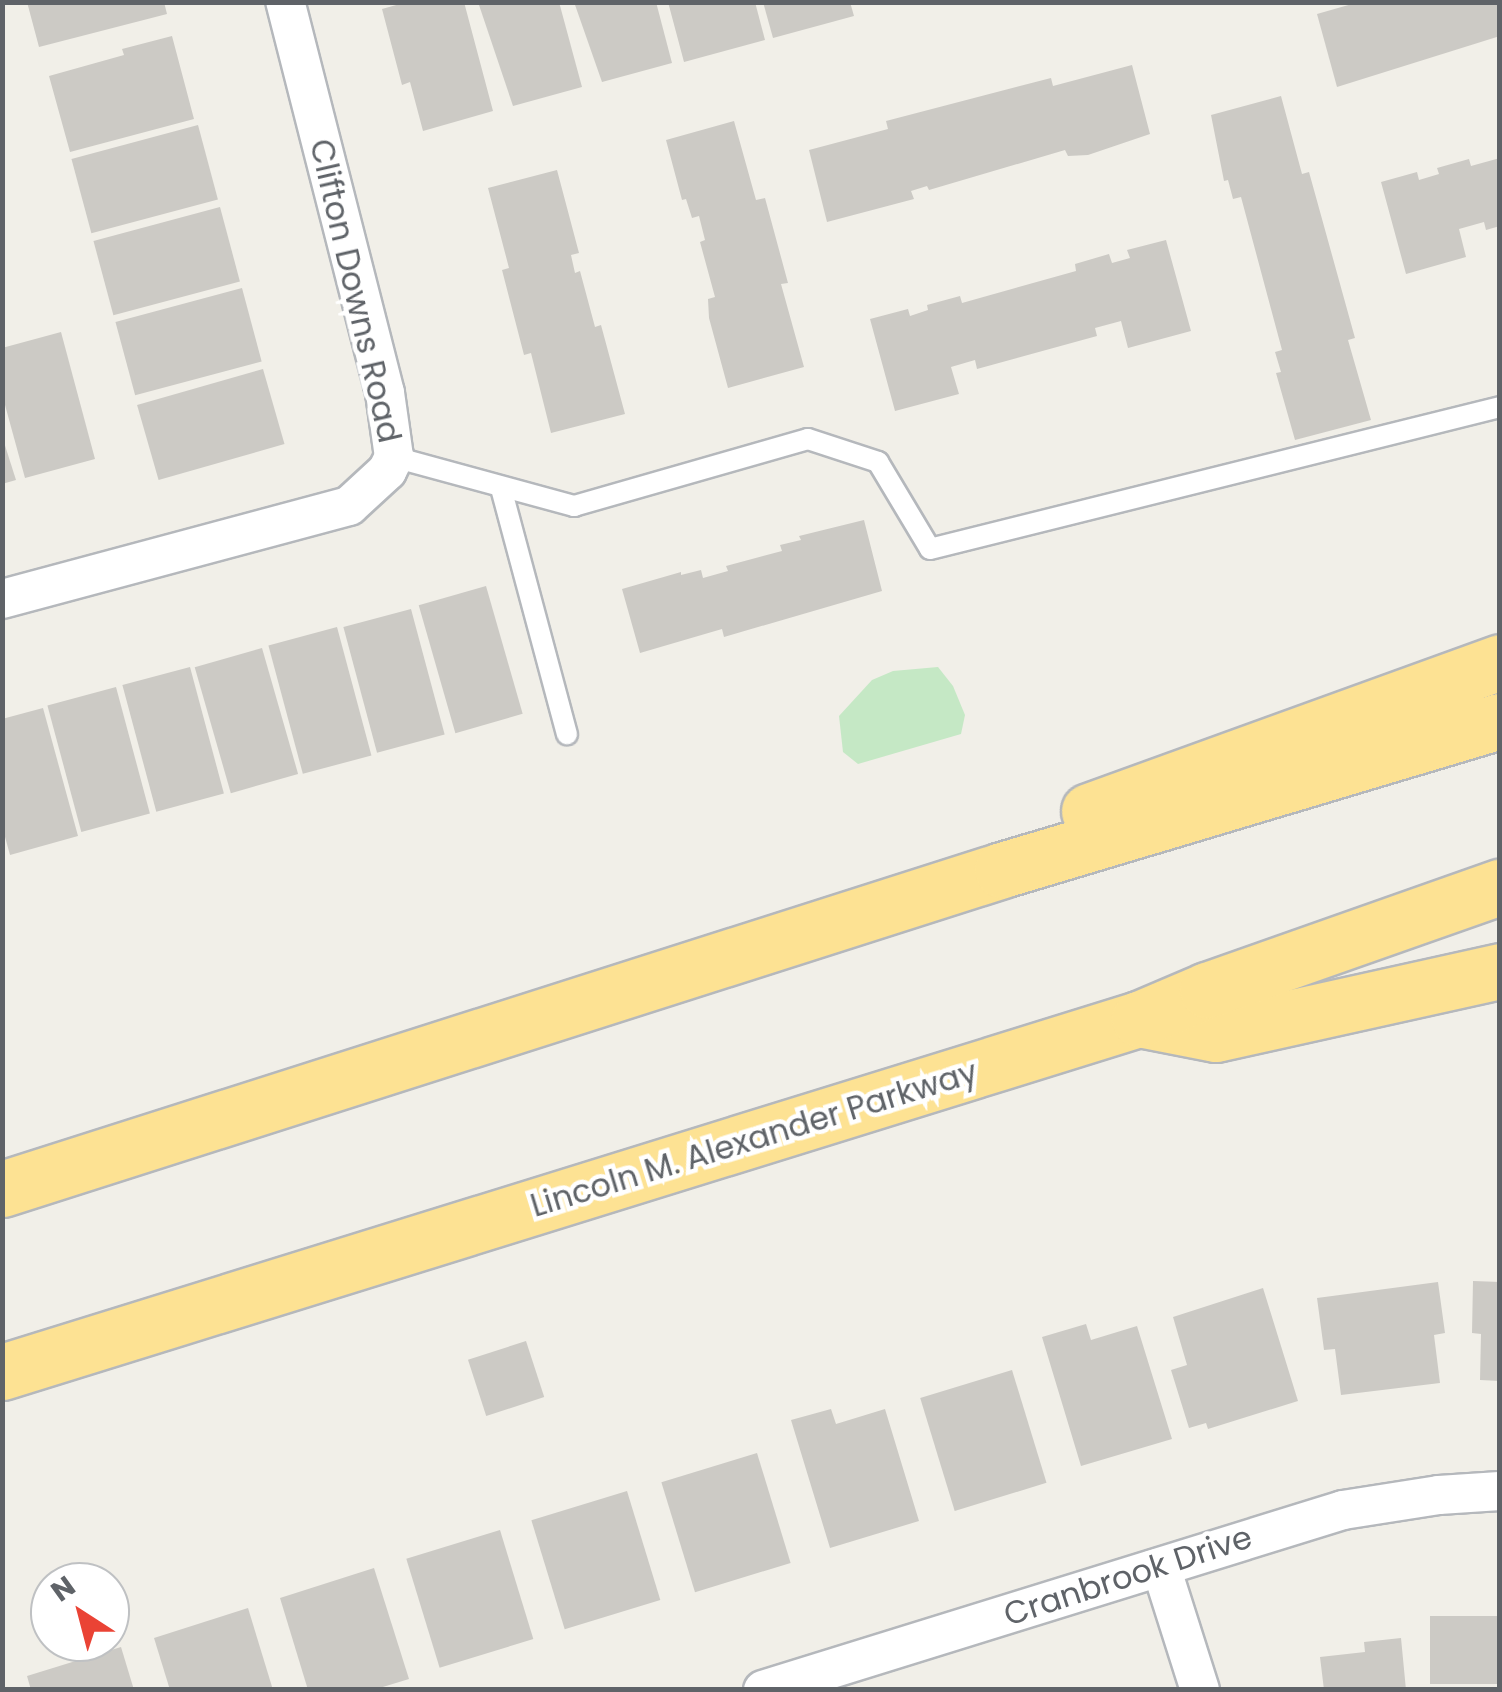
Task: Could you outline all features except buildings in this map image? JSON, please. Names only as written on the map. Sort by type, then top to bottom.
[{"type":"highway","points":[[1002,870],[1098,804],[1500,662]]},
{"type":"highway","points":[[2,1189],[1002,870],[1500,721]]},
{"type":"highway","name":"Lincoln M. Alexander Parkway","points":[[2,1372],[1139,1019],[1207,990],[1500,887]]},
{"type":"highway","points":[[1139,1019],[1216,1034],[1500,971]]},
{"type":"street","name":"Clifton Downs Road","points":[[2,599],[349,506],[387,471],[394,456],[385,392],[285,2]]},
{"type":"street","name":"Cranbrook Drive","points":[[763,1690],[1343,1510],[1439,1495],[1500,1491]]},
{"type":"street","points":[[1162,1567],[1200,1690]]},
{"type":"lane","points":[[394,456],[574,506],[808,439],[878,462],[930,549],[1500,408]]},
{"type":"lane","points":[[501,488],[567,734]]},
{"type":"green space","points":[[938,667],[953,686],[965,715],[961,734],[858,764],[843,752],[839,716],[872,680],[893,671]]}]
